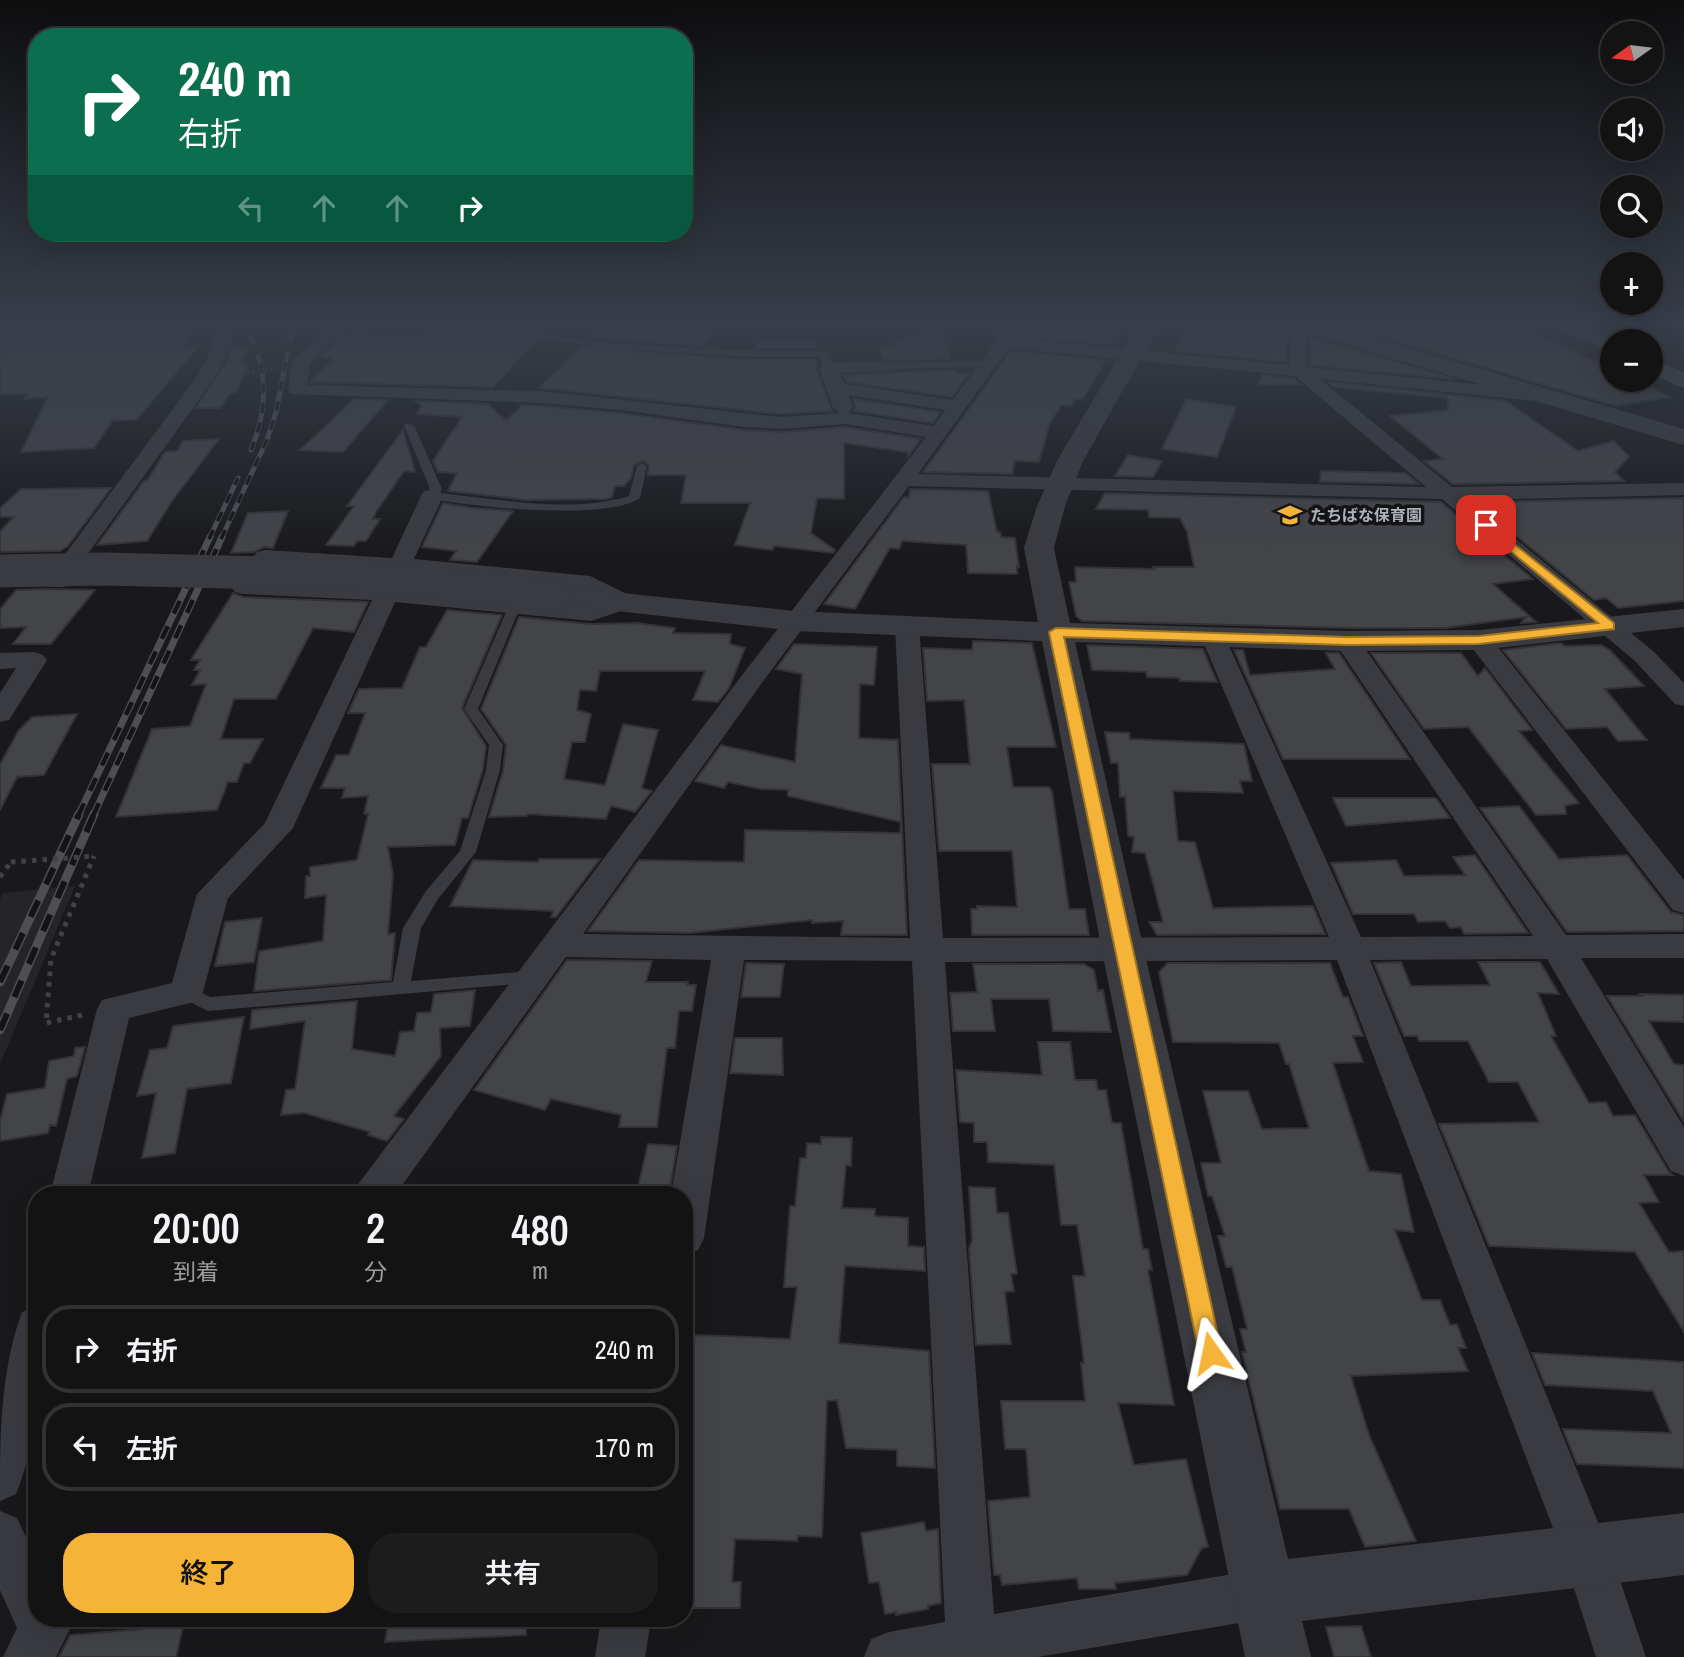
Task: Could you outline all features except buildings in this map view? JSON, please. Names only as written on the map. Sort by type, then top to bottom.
[{"type":"street","points":[[57,582],[187,403]]},
{"type":"street","points":[[612,403],[756,421],[845,418],[940,433]]},
{"type":"street","points":[[841,403],[845,418]]},
{"type":"street","points":[[937,403],[960,407]]},
{"type":"street","points":[[380,1186],[795,621],[962,403]]},
{"type":"street","points":[[1103,403],[1058,484],[1039,548],[1123,951],[1278,1657]]},
{"type":"street","points":[[1338,403],[1609,626],[1644,656],[1684,698]]},
{"type":"street","points":[[1570,403],[1684,437]]},
{"type":"street","points":[[905,480],[1446,492],[1618,492],[1684,489]]},
{"type":"street","points":[[71,1186],[114,1009],[186,992],[213,894],[278,828],[432,496]]},
{"type":"street","points":[[265,557],[401,565],[590,583],[625,602],[592,614],[388,594],[243,587],[265,557]]},
{"type":"street","points":[[0,571],[105,569],[354,575],[795,621],[1347,641],[1479,640],[1684,618]]},
{"type":"street","points":[[0,583],[164,583]]},
{"type":"street","points":[[907,626],[971,1643]]},
{"type":"street","points":[[1213,637],[1349,949],[1588,1557],[1621,1657]]},
{"type":"street","points":[[1479,640],[1684,902]]},
{"type":"street","points":[[1347,641],[1557,947],[1684,1160]]},
{"type":"street","points":[[0,661],[34,660],[0,714]]},
{"type":"street","points":[[555,945],[729,949],[1123,951],[1684,946]]},
{"type":"street","points":[[692,1186],[729,949]]},
{"type":"street","points":[[0,1478],[28,1363]]},
{"type":"street","points":[[0,1535],[28,1602]]},
{"type":"street","points":[[889,1657],[1264,1594],[1684,1544]]},
{"type":"street","points":[[620,1657],[625,1627]]},
{"type":"lane","points":[[409,425],[436,489],[432,496],[543,506],[620,505],[634,498],[642,466]]},
{"type":"lane","points":[[401,988],[412,928],[432,895],[468,852],[493,770],[496,745],[471,709],[515,605]]},
{"type":"lane","points":[[186,992],[208,1004],[532,977]]},
{"type":"path","points":[[0,877],[10,862],[94,856],[51,960],[46,1023],[114,1009]]},
{"type":"shaded area","points":[[75,886],[0,1064],[0,899],[3,893]]},
{"type":"railway","points":[[251,450],[263,403]]},
{"type":"railway","points":[[221,539],[267,440],[278,403]]},
{"type":"railway","points":[[209,539],[238,478]]},
{"type":"railway","points":[[78,816],[210,537]]},
{"type":"railway","points":[[93,816],[222,537]]},
{"type":"railway","points":[[0,982],[79,814]]},
{"type":"railway","points":[[0,1030],[94,814]]},
{"type":"place","name":"たちばな保育園","points":[[1290,515]]},
{"type":"route","points":[[1211,1353],[1056,632],[1347,641],[1479,640],[1609,626],[1486,525]]}]
